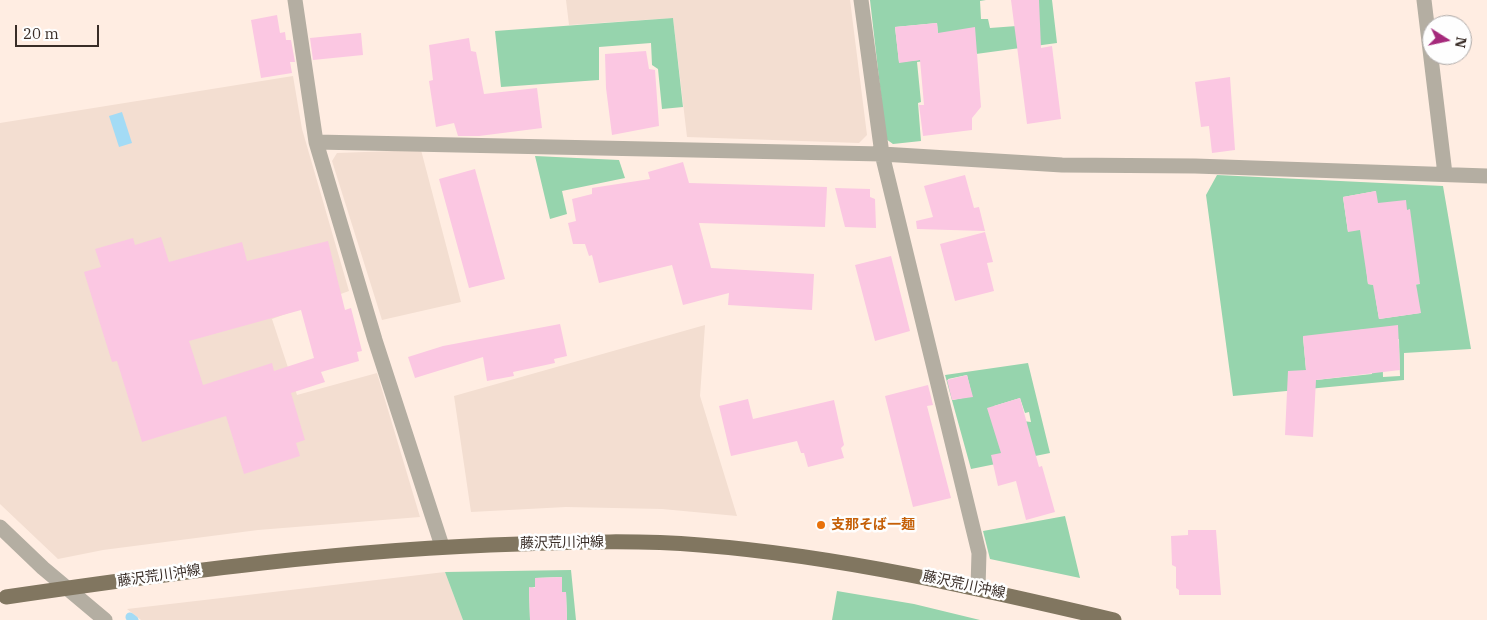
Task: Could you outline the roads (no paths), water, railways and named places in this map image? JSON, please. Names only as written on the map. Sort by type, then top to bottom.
[{"type":"main road","name":"藤沢荒川沖線","points":[[6,597],[280,560],[442,546],[579,542],[700,545],[832,561],[978,588],[1114,620]]},
{"type":"street","points":[[295,0],[316,142],[375,340],[442,546]]},
{"type":"street","points":[[861,0],[882,154],[979,553],[978,588]]},
{"type":"street","points":[[1424,0],[1445,174]]},
{"type":"street","points":[[316,142],[882,154],[1062,165],[1195,166],[1487,176]]},
{"type":"street","points":[[0,527],[105,620]]},
{"type":"water","points":[[122,112],[132,143],[119,147],[109,116]]},
{"type":"waterway","points":[[130,617],[134,620]]},
{"type":"place","name":"支那そば一麺","points":[[821,525]]}]
